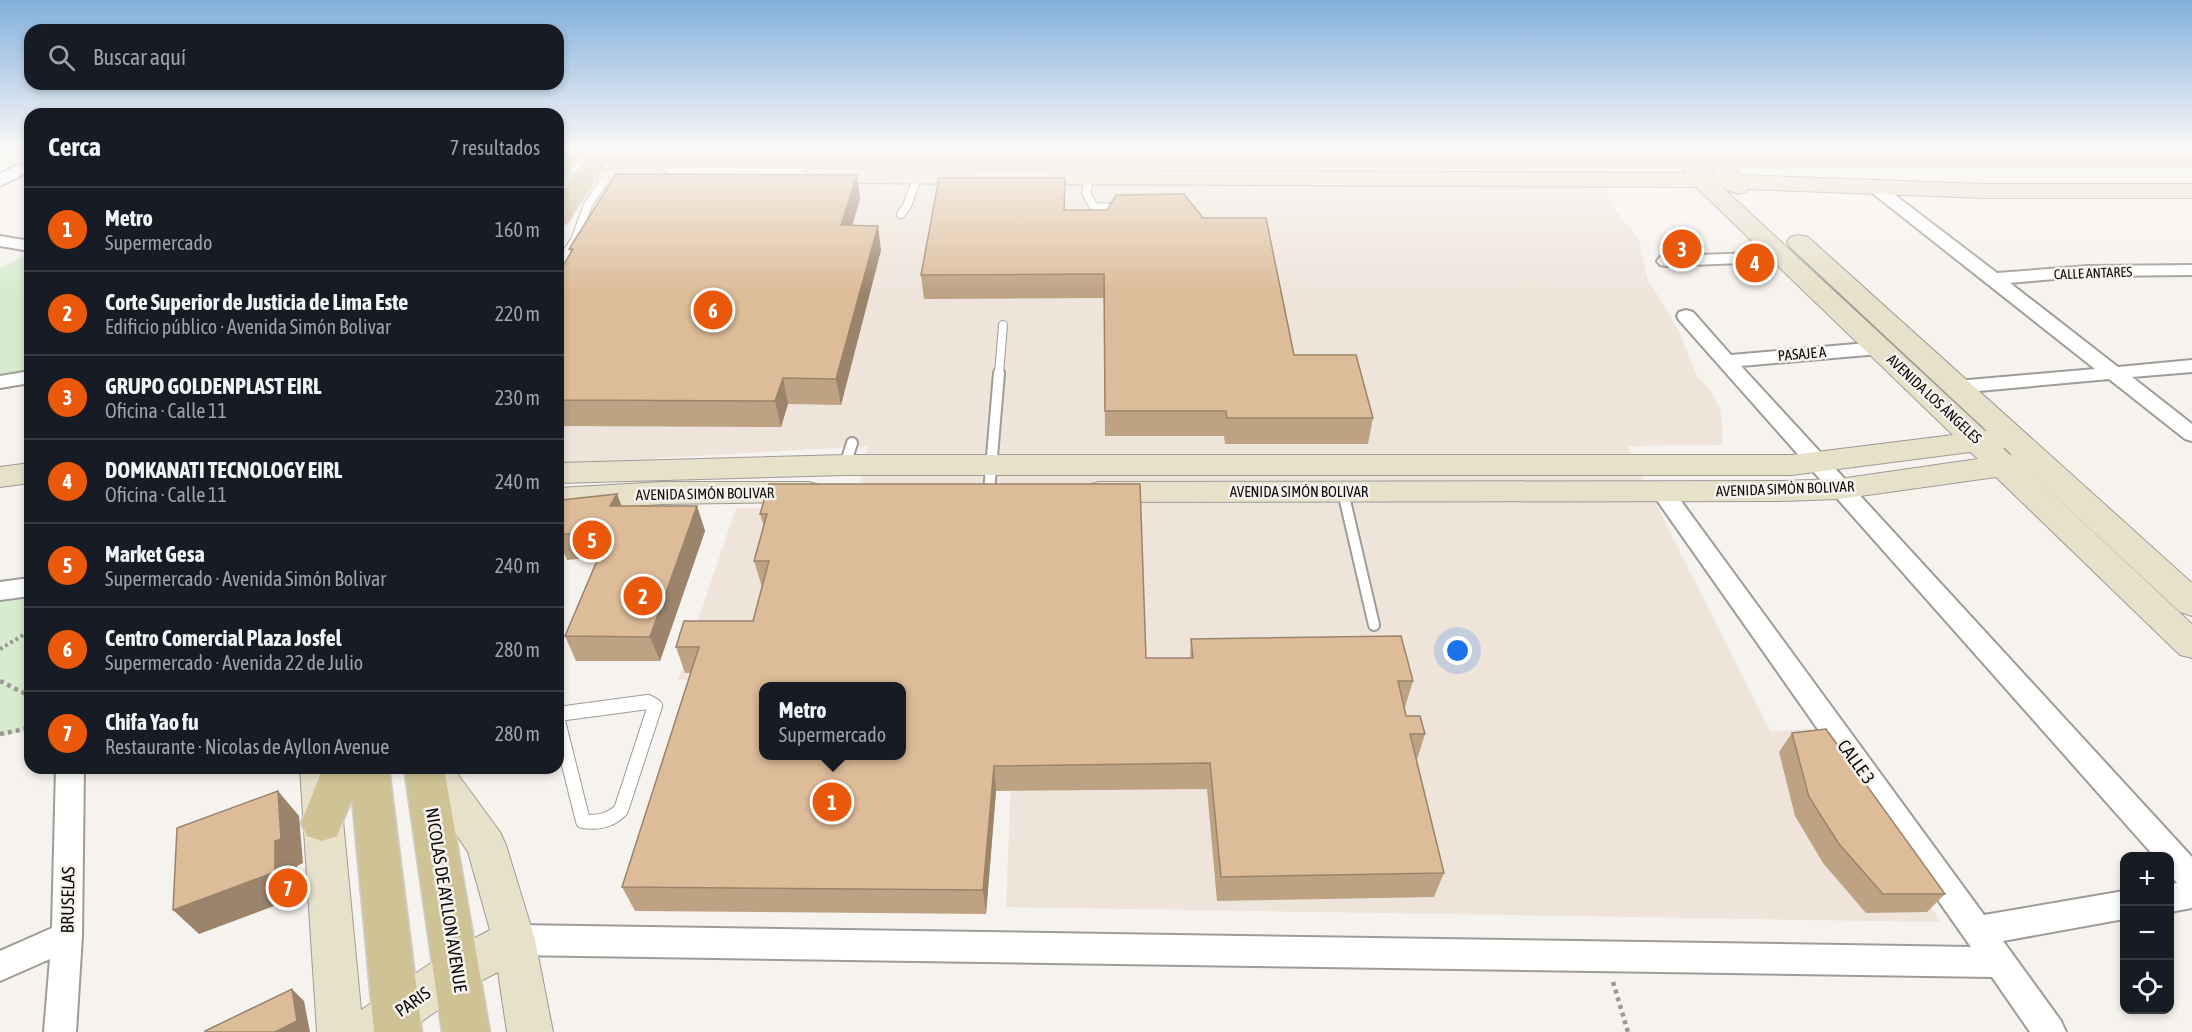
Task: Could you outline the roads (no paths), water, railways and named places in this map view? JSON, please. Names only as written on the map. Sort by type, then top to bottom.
[{"type":"main road","points":[[322,824],[341,774]]},
{"type":"main road","points":[[369,774],[388,1026]]},
{"type":"main road","name":"NICOLAS DE AYLLON AVENUE","points":[[425,774],[458,970],[466,1032]]},
{"type":"street","name":"AVENIDA LOS ÁNGELES","points":[[1734,197],[1784,256],[1979,442]]},
{"type":"street","name":"AVENIDA LOS ÁNGELES","points":[[1744,197],[1958,387],[2009,452],[2192,645]]},
{"type":"street","points":[[1888,197],[2192,434]]},
{"type":"street","points":[[0,241],[24,245]]},
{"type":"street","points":[[1666,261],[1784,256]]},
{"type":"street","name":"CALLE ANTARES","points":[[1995,279],[2088,271],[2192,270]]},
{"type":"street","points":[[1686,316],[1839,489],[2192,878]]},
{"type":"street","name":"PASAJE A","points":[[1726,361],[1879,348]]},
{"type":"street","points":[[1958,387],[2192,366]]},
{"type":"street","points":[[0,382],[24,378]]},
{"type":"street","name":"AVENIDA SIMÓN BOLIVAR","points":[[576,502],[663,493],[990,478],[1792,465],[1979,442],[2039,460],[2192,603]]},
{"type":"street","name":"AVENIDA SIMÓN BOLIVAR","points":[[564,473],[848,454],[990,478],[1343,492],[1839,489],[2009,452]]},
{"type":"street","points":[[0,477],[24,474]]},
{"type":"street","name":"CALLE 3","points":[[1662,491],[2050,1032]]},
{"type":"street","points":[[0,591],[24,588]]},
{"type":"street","name":"BRUSELAS","points":[[60,1032],[67,936],[70,774]]},
{"type":"street","points":[[319,774],[340,1032]]},
{"type":"street","points":[[435,774],[486,845],[514,940],[530,1032]]},
{"type":"street","points":[[2174,897],[2192,894]]},
{"type":"street","points":[[1977,931],[2120,906]]},
{"type":"street","points":[[0,966],[67,936]]},
{"type":"street","points":[[514,940],[1999,962]]},
{"type":"street","name":"PARIS","points":[[388,1026],[458,970],[514,940]]},
{"type":"lane","points":[[564,257],[575,240],[592,197]]},
{"type":"lane","points":[[902,214],[910,197]]},
{"type":"lane","points":[[1087,197],[1094,207],[1136,208]]},
{"type":"lane","points":[[990,478],[1003,325]]},
{"type":"lane","points":[[1343,492],[1374,625]]},
{"type":"lane","points":[[564,713],[648,702],[655,705],[621,810],[616,816],[594,823],[583,820],[564,745]]},
{"type":"place","name":"GRUPO GOLDENPLAST EIRL","points":[[1682,249]]},
{"type":"place","name":"DOMKANATI TECNOLOGY EIRL","points":[[1755,263]]},
{"type":"place","name":"Centro Comercial Plaza Josfel","points":[[713,310]]},
{"type":"place","name":"Market Gesa","points":[[592,540]]},
{"type":"place","name":"Corte Superior de Justicia de Lima Este","points":[[643,596]]},
{"type":"place","name":"Metro","points":[[832,802]]},
{"type":"place","name":"Chifa Yao fu","points":[[288,888]]}]
